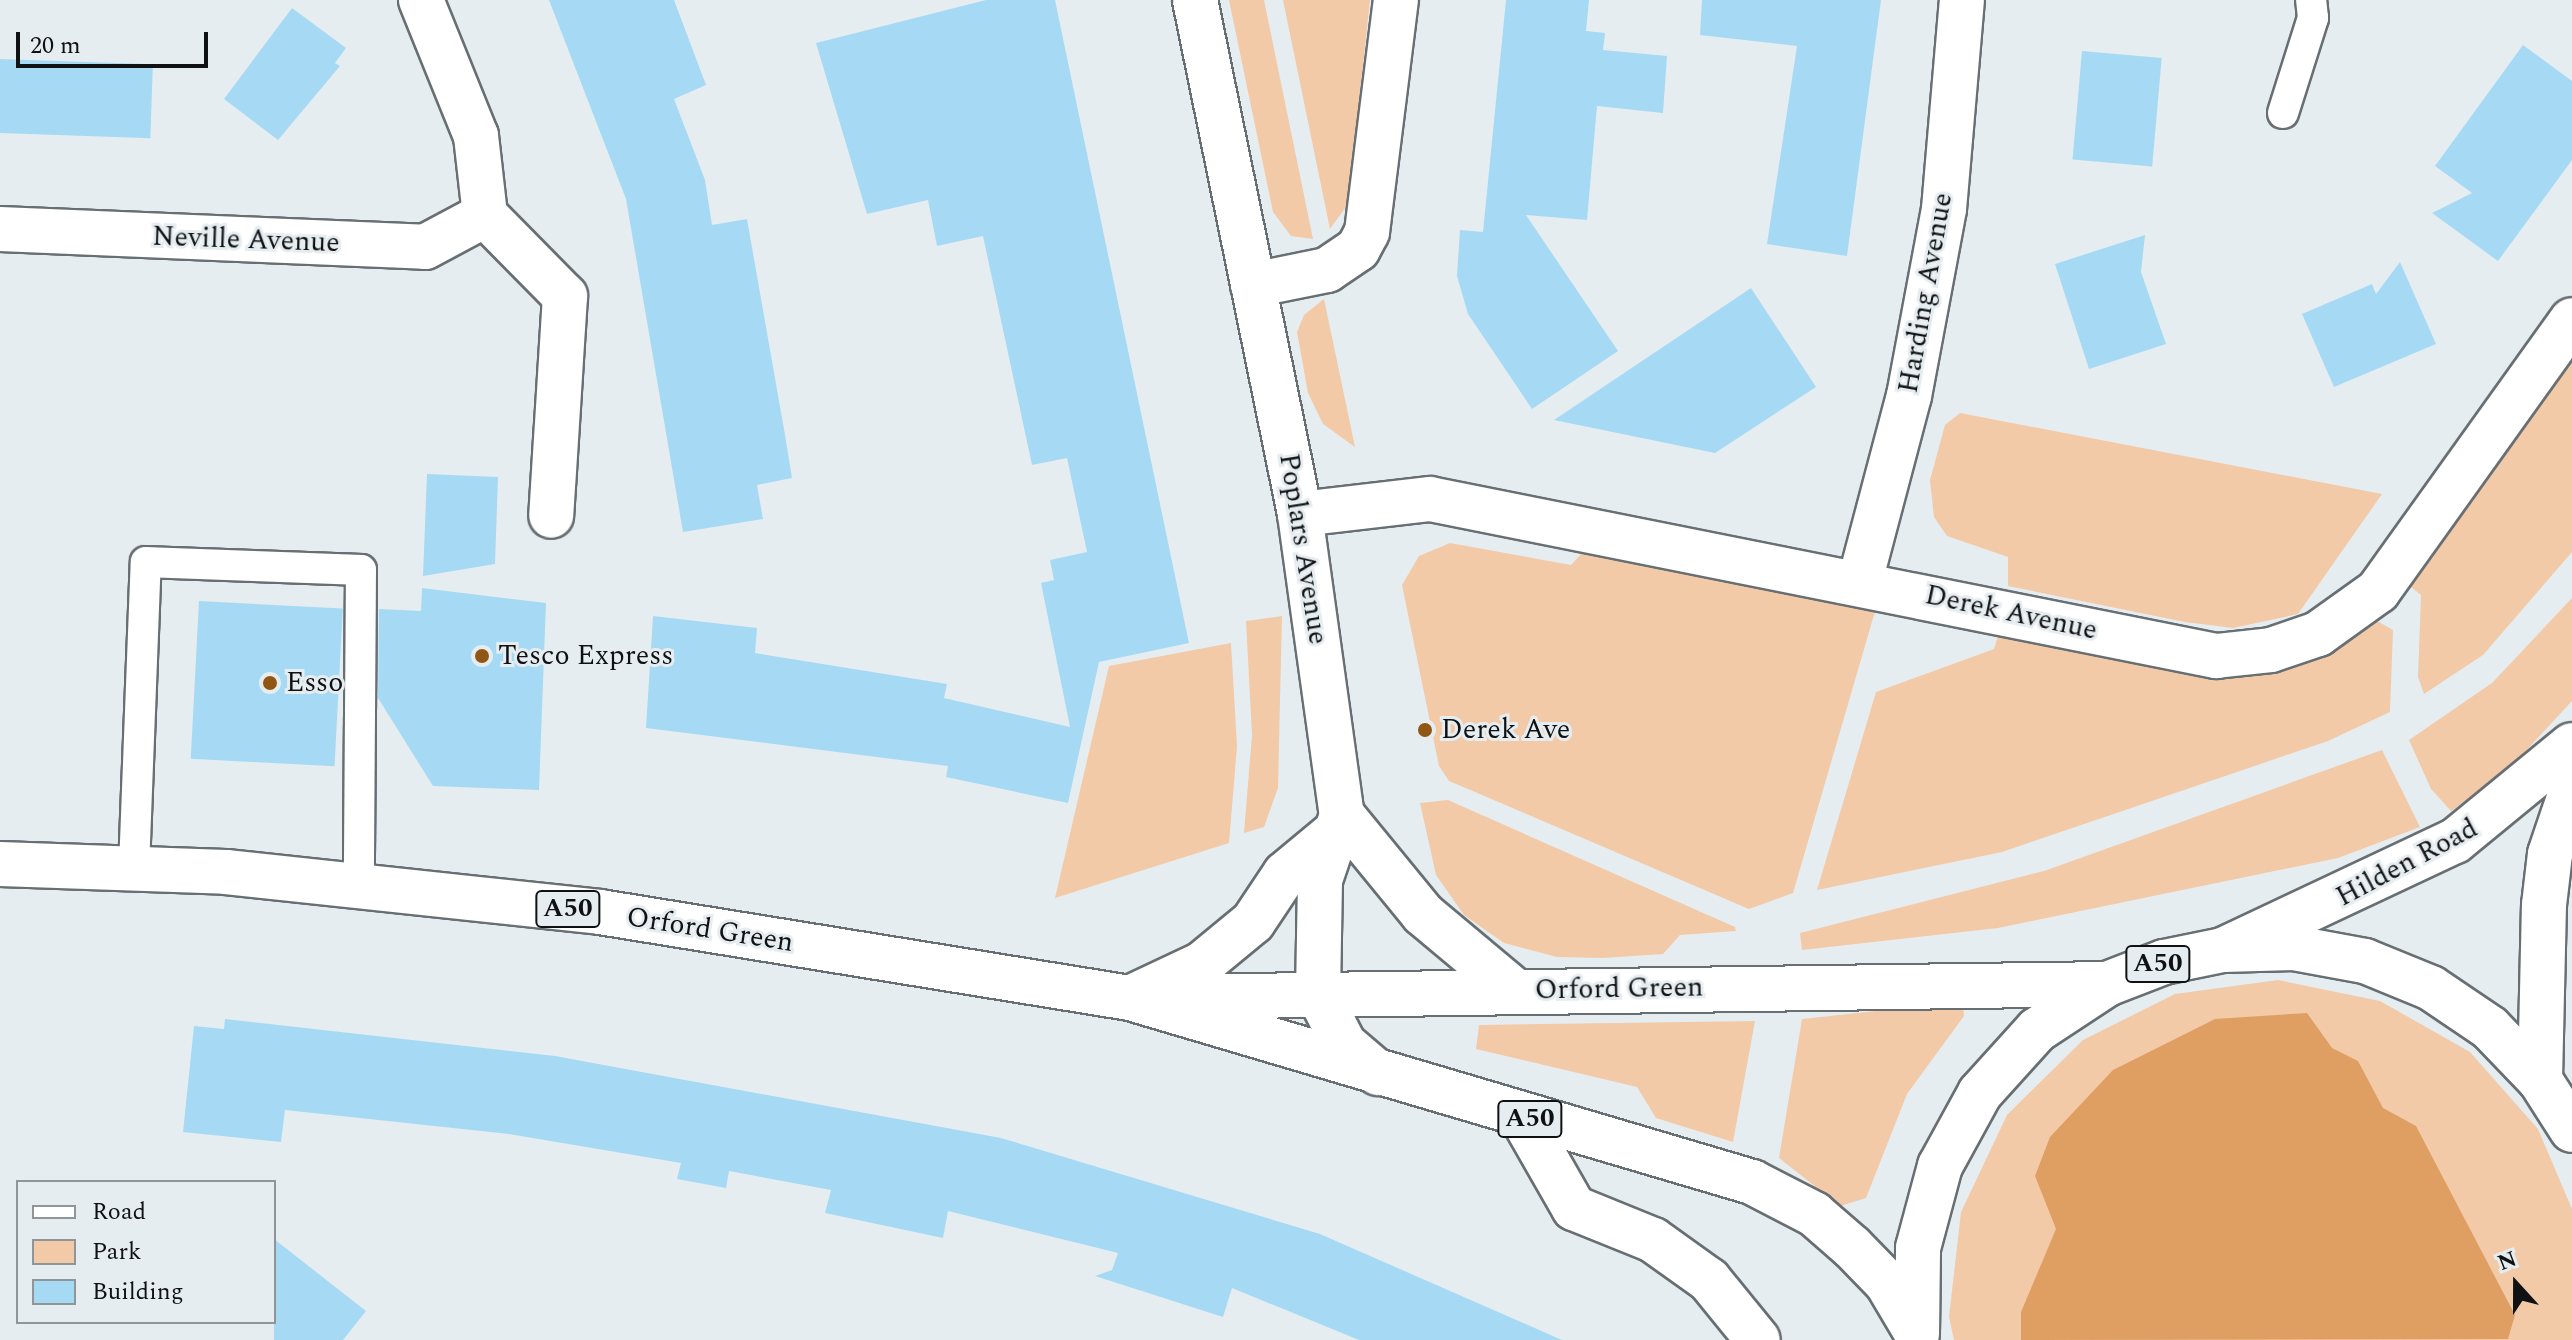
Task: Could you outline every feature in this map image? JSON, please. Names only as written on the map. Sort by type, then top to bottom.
[{"type":"street","points":[[421,0],[476,136],[485,215],[565,296],[551,516]]},
{"type":"street","name":"Poplars Avenue","points":[[1195,0],[1300,514],[1337,825],[1320,880],[1318,993],[1344,1044],[1378,1073]]},
{"type":"street","points":[[1253,285],[1327,270],[1358,249],[1367,232],[1396,0]]},
{"type":"street","name":"Harding Avenue","points":[[1860,581],[1909,396],[1944,209],[1962,0]]},
{"type":"street","name":"Neville Avenue","points":[[0,229],[425,247],[485,215]]},
{"type":"street","name":"Derek Avenue","points":[[1300,514],[1430,499],[1860,581],[2216,656],[2271,650],[2318,634],[2378,591],[2572,320]]},
{"type":"street","name":"Hilden Road","points":[[2223,950],[2455,841],[2572,745]]},
{"type":"street","points":[[2540,1080],[2544,905],[2550,854],[2572,789]]},
{"type":"street","points":[[1130,998],[1202,964],[1253,922],[1285,874],[1337,825],[1423,914],[1515,991]]},
{"type":"street","name":"Orford Green","points":[[0,864],[134,868],[359,886],[600,912],[1130,998],[1522,1117],[1752,1182],[1814,1214],[1887,1283],[1917,1336]]},
{"type":"street","name":"A50","points":[[1917,1336],[1918,1248],[1946,1154],[1980,1093],[2037,1030],[2107,984],[2223,950],[2294,948],[2391,971],[2490,1028],[2540,1080],[2572,1130]]},
{"type":"street","name":"Orford Green","points":[[1130,998],[2107,984]]},
{"type":"street","points":[[1522,1117],[1574,1208],[1653,1240],[1709,1280],[1758,1340]]},
{"type":"lane","points":[[2283,113],[2313,18],[2311,0]]},
{"type":"lane","points":[[134,868],[146,562],[361,570],[359,886]]},
{"type":"green space","points":[[1229,0],[1264,0],[1313,239],[1291,236],[1273,212]]},
{"type":"green space","points":[[1283,0],[1370,0],[1348,204],[1330,229]]},
{"type":"green space","points":[[1324,299],[1355,447],[1323,424],[1308,393],[1297,332],[1304,315]]},
{"type":"green space","points":[[2572,345],[2572,552],[2483,655],[2424,694],[2418,677],[2421,595],[2406,583]]},
{"type":"green space","points":[[1960,413],[2382,494],[2298,614],[2233,628],[2185,622],[2008,586],[2008,557],[1947,536],[1934,517],[1930,480],[1945,425]]},
{"type":"green space","points":[[1450,543],[1571,565],[1583,552],[1876,608],[1793,893],[1749,909],[1449,781],[1439,766],[1402,585],[1419,556]]},
{"type":"green space","points":[[2572,598],[2572,701],[2508,770],[2451,811],[2431,789],[2409,740],[2492,683]]},
{"type":"green space","points":[[1282,616],[1278,788],[1264,827],[1244,833],[1252,735],[1246,621]]},
{"type":"green space","points":[[2372,618],[2393,630],[2390,712],[2328,741],[2002,852],[1817,890],[1876,692],[1994,649],[1999,633],[2165,664]]},
{"type":"green space","points":[[1231,643],[1237,746],[1229,843],[1055,898],[1109,666]]},
{"type":"green space","points":[[2382,750],[2420,827],[2338,858],[1998,928],[1802,950],[1800,933],[2044,871]]},
{"type":"green space","points":[[1448,800],[1735,927],[1736,931],[1680,935],[1663,954],[1603,958],[1557,957],[1504,943],[1464,915],[1436,875],[1420,803]]},
{"type":"green space","points":[[2278,980],[2380,1001],[2470,1052],[2538,1129],[2572,1209],[2572,1340],[1954,1340],[1949,1317],[1961,1212],[2007,1115],[2083,1040],[2175,994]]},
{"type":"green space","points":[[1950,1003],[1963,1006],[1964,1016],[1907,1094],[1866,1198],[1840,1206],[1779,1158],[1802,1019]]},
{"type":"green space","points":[[1755,1021],[1733,1142],[1656,1118],[1637,1087],[1476,1049],[1479,1025]]},
{"type":"shaded area","points":[[2307,1013],[2332,1048],[2358,1061],[2383,1108],[2416,1126],[2515,1315],[2508,1339],[2021,1340],[2021,1312],[2056,1229],[2035,1176],[2050,1137],[2113,1070],[2215,1019]]},
{"type":"building","points":[[549,0],[674,0],[706,85],[674,99],[705,180],[712,225],[747,219],[785,435],[792,478],[757,485],[763,519],[683,532],[626,199]]},
{"type":"building","points":[[986,0],[1055,0],[1189,643],[1099,662],[1068,803],[946,777],[948,766],[646,728],[653,616],[757,628],[755,653],[947,684],[944,698],[1070,727],[1041,583],[1054,580],[1050,560],[1087,552],[1067,458],[1032,465],[983,236],[937,246],[928,200],[867,214],[816,43]]},
{"type":"building","points":[[1506,0],[1589,0],[1586,31],[1605,33],[1603,50],[1667,56],[1663,113],[1597,106],[1587,220],[1526,215],[1618,351],[1532,409],[1468,314],[1457,276],[1460,230],[1483,232]]},
{"type":"building","points":[[1702,0],[1881,0],[1847,256],[1767,244],[1797,46],[1700,35]]},
{"type":"building","points":[[292,8],[346,48],[335,63],[340,66],[278,140],[224,99]]},
{"type":"building","points":[[2523,45],[2572,81],[2572,160],[2498,261],[2432,213],[2472,193],[2435,166]]},
{"type":"building","points":[[2082,51],[2162,58],[2152,167],[2073,160]]},
{"type":"building","points":[[0,59],[153,64],[150,138],[0,133]]},
{"type":"building","points":[[2145,235],[2141,272],[2166,344],[2089,369],[2055,264]]},
{"type":"building","points":[[2400,262],[2436,344],[2334,387],[2302,314],[2372,284],[2376,294]]},
{"type":"building","points":[[1751,288],[1816,387],[1715,453],[1554,420]]},
{"type":"building","points":[[427,474],[498,477],[495,564],[423,576]]},
{"type":"building","name":"Tesco Express","points":[[422,588],[546,603],[539,790],[433,786],[378,698],[379,609],[421,611]]},
{"type":"building","name":"Esso","points":[[199,601],[343,609],[335,766],[191,759]]},
{"type":"building","points":[[225,1019],[555,1056],[1001,1138],[1320,1234],[1562,1340],[1359,1340],[1232,1288],[1223,1317],[1095,1276],[1112,1270],[1118,1253],[948,1211],[943,1238],[825,1213],[831,1190],[729,1171],[726,1188],[677,1179],[681,1163],[509,1134],[285,1110],[281,1142],[183,1132],[194,1026],[224,1029]]},
{"type":"building","points":[[276,1241],[366,1311],[343,1340],[274,1340]]},
{"type":"place","name":"Tesco Express","points":[[482,656]]},
{"type":"place","name":"Esso","points":[[270,683]]},
{"type":"place","name":"Derek Ave","points":[[1425,730]]}]
